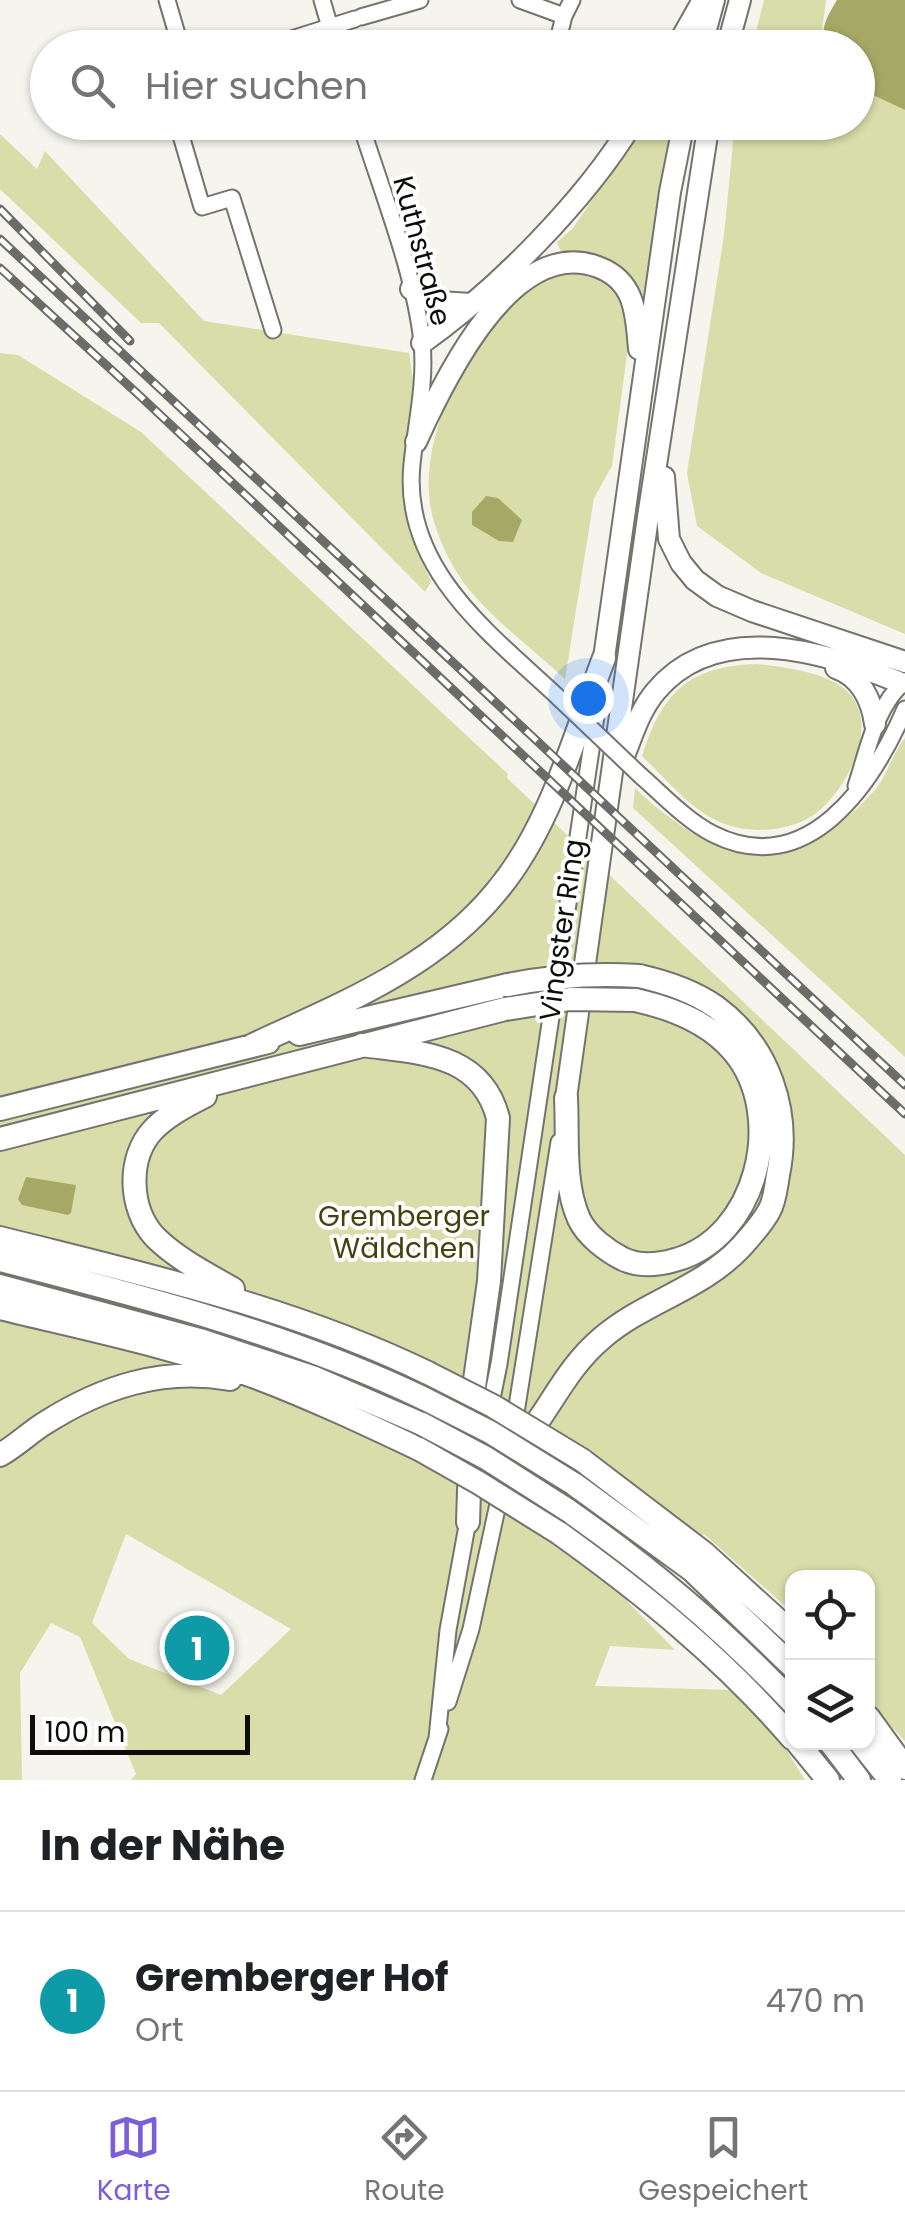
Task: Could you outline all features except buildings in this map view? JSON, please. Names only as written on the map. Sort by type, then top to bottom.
[{"type":"highway","points":[[253,1045],[394,977],[434,951],[496,893],[530,842],[558,781],[604,658]]},
{"type":"highway","points":[[0,1140],[362,1046],[507,997],[538,979],[605,974],[639,976],[666,982],[716,1007],[765,1060],[783,1130],[771,1209],[715,1272],[602,1337],[554,1392],[538,1424],[508,1459]]},
{"type":"highway","points":[[2,1108],[253,1045],[507,997],[635,1000],[686,1016],[734,1052],[750,1080],[760,1123],[760,1148],[748,1197],[720,1235],[691,1256],[660,1264],[632,1263],[606,1250],[580,1222],[571,1194],[566,1098]]},
{"type":"highway","points":[[362,1046],[428,1054],[455,1064],[477,1077],[493,1098],[498,1118],[488,1281],[472,1402],[468,1522]]},
{"type":"highway","points":[[240,1079],[180,1110],[151,1132],[139,1152],[137,1208],[154,1236],[188,1262],[262,1306]]},
{"type":"highway","points":[[0,1238],[262,1306],[428,1373],[493,1406],[582,1460],[704,1553],[785,1627]]},
{"type":"highway","points":[[0,1260],[234,1323],[330,1358],[490,1432],[574,1484],[692,1570],[786,1660]]},
{"type":"highway","points":[[0,1286],[216,1345],[315,1378],[422,1424],[486,1458],[614,1542],[741,1648],[785,1695]]},
{"type":"highway","points":[[0,1308],[255,1377],[342,1411],[480,1482],[620,1577],[704,1645],[785,1729]]},
{"type":"highway","points":[[0,1455],[84,1399],[153,1376],[226,1378],[342,1411]]},
{"type":"highway","points":[[875,1722],[905,1752]]},
{"type":"highway","points":[[875,1725],[905,1768]]},
{"type":"highway","points":[[803,1750],[828,1780]]},
{"type":"highway","points":[[836,1750],[859,1780]]},
{"type":"highway","points":[[866,1750],[890,1780]]},
{"type":"main road","points":[[686,30],[702,0]]},
{"type":"main road","points":[[706,30],[714,0]]},
{"type":"main road","points":[[732,30],[740,0]]},
{"type":"main road","points":[[422,343],[470,304],[592,183],[621,140]]},
{"type":"main road","name":"Vingster Ring","points":[[604,658],[680,140]]},
{"type":"main road","name":"Vingster Ring","points":[[566,1098],[706,140]]},
{"type":"main road","points":[[416,442],[449,370],[474,332],[512,293],[542,271],[564,262],[585,262],[608,271],[625,284],[635,304],[643,381]]},
{"type":"main road","points":[[411,289],[439,302],[470,304]]},
{"type":"main road","points":[[422,343],[439,345],[474,332]]},
{"type":"main road","points":[[664,415],[664,508],[669,539],[680,563],[695,580],[716,596],[752,611],[896,658],[904,681]]},
{"type":"main road","points":[[611,785],[642,713],[674,672],[702,657],[728,650],[778,649],[823,656],[904,681]]},
{"type":"main road","points":[[778,649],[844,671],[862,687],[876,724]]},
{"type":"street","points":[[167,0],[176,30]]},
{"type":"street","points":[[322,0],[331,30]]},
{"type":"street","points":[[318,30],[420,0]]},
{"type":"street","points":[[520,0],[564,16]]},
{"type":"street","points":[[560,30],[572,0]]},
{"type":"street","points":[[182,140],[202,207],[232,198],[273,330]]},
{"type":"street","name":"Kuthstraße","points":[[365,140],[411,289],[422,343],[412,464],[414,511],[430,560],[468,613],[641,776],[703,828],[734,842],[754,845],[793,841],[836,816],[873,771],[905,709]]},
{"type":"street","name":"Vingster Ring","points":[[438,1738],[448,1630],[499,1364],[604,658]]},
{"type":"street","points":[[852,799],[876,724],[904,681]]},
{"type":"street","points":[[873,771],[905,731]]},
{"type":"street","name":"Vingster Ring","points":[[423,1780],[471,1629],[508,1459],[566,1098]]},
{"type":"green space","points":[[764,0],[826,0],[822,30],[756,30]]},
{"type":"green space","points":[[875,96],[905,110],[905,634],[761,573],[697,526],[687,473],[724,235],[733,140],[875,140]]},
{"type":"green space","points":[[0,134],[37,169],[45,151],[204,321],[409,353],[414,387],[402,484],[410,534],[431,582],[425,592],[159,323],[141,323],[0,189]]},
{"type":"green space","points":[[633,140],[669,140],[644,295],[638,295],[624,275],[607,262],[562,254],[557,242],[573,228]]},
{"type":"green space","points":[[569,269],[605,277],[626,306],[630,332],[612,466],[594,498],[565,679],[489,612],[463,582],[441,541],[429,494],[437,428],[468,360],[513,303],[540,282]]},
{"type":"green space","name":"Gremberger Wäldchen","points":[[0,353],[18,355],[141,432],[508,774],[507,778],[905,1155],[905,1741],[875,1709],[875,1570],[785,1570],[785,1606],[704,1534],[627,1601],[675,1650],[610,1646],[595,1686],[734,1690],[784,1746],[805,1780],[131,1780],[136,1774],[80,1637],[51,1623],[20,1673],[22,1780],[0,1780]],"holes":[[[126,1534],[291,1629],[221,1695],[129,1659],[92,1623]]]},
{"type":"green space","points":[[757,664],[810,673],[839,685],[853,698],[860,713],[861,730],[852,766],[820,810],[799,823],[761,830],[713,819],[680,794],[642,756],[659,715],[682,687],[713,670]]},
{"type":"green space","points":[[905,738],[905,1057],[633,808],[635,788],[665,814],[725,847],[755,853],[784,850],[814,839],[844,820],[879,785]]},
{"type":"shaded area","points":[[837,0],[905,0],[905,110],[875,96],[875,30],[824,30]]},
{"type":"shaded area","points":[[486,496],[498,498],[522,520],[513,542],[499,541],[472,525],[472,512]]},
{"type":"shaded area","points":[[26,1177],[76,1185],[71,1213],[22,1205],[18,1199]]},
{"type":"railway","points":[[0,209],[130,341]]},
{"type":"railway","points":[[0,239],[905,1085]]},
{"type":"railway","points":[[0,268],[905,1114]]},
{"type":"place","name":"Gremberger Hof","points":[[197,1648]]}]
